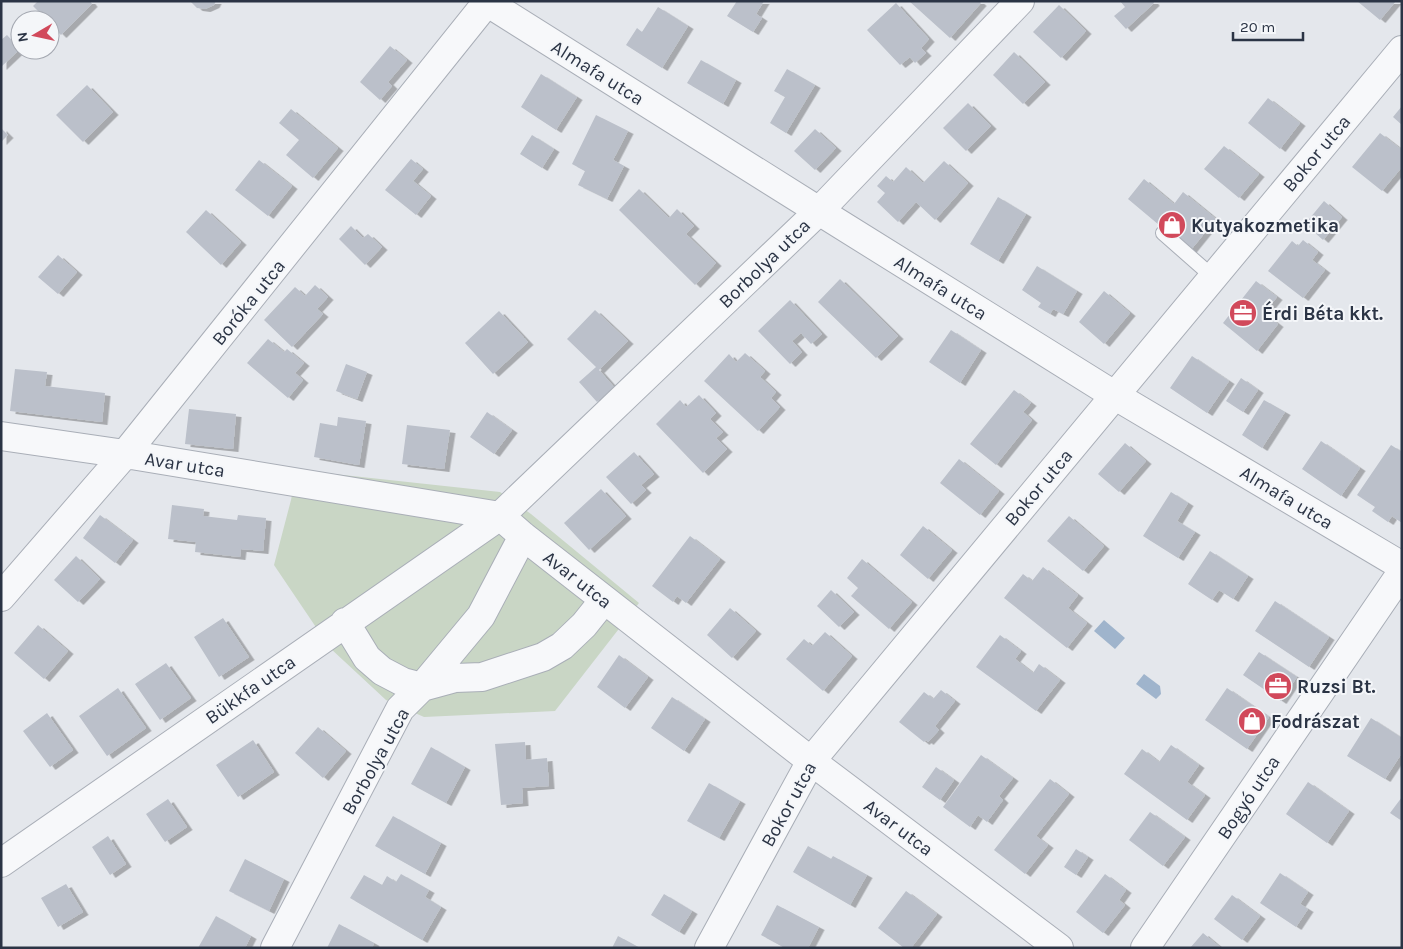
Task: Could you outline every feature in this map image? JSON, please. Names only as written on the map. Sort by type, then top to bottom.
[{"type":"street","name":"Borbolya utca","points":[[500,516],[819,211],[1020,1]]},
{"type":"street","name":"Almafa utca","points":[[487,2],[1114,395],[1402,566]]},
{"type":"street","name":"Boróka utca","points":[[1,597],[125,454],[487,2]]},
{"type":"street","name":"Bokor utca","points":[[710,948],[811,761],[1402,50]]},
{"type":"street","name":"Avar utca","points":[[1,436],[125,454],[500,516],[604,600],[811,761],[1059,948]]},
{"type":"street","name":"Bükkfa utca","points":[[1,863],[500,516]]},
{"type":"street","name":"Borbolya utca","points":[[275,948],[400,709],[422,687],[481,616],[523,536]]},
{"type":"street","name":"Bogyó utca","points":[[1146,948],[1402,572]]},
{"type":"street","points":[[346,622],[368,658],[382,671],[403,682],[422,687],[455,678],[482,677],[543,657],[562,646],[604,600]]},
{"type":"lane","points":[[1163,233],[1213,277]]},
{"type":"green space","points":[[297,470],[500,492],[531,514],[639,603],[555,711],[424,717],[386,700],[330,648],[274,565]]},
{"type":"water","points":[[1104,620],[1125,638],[1115,649],[1094,631]]},
{"type":"water","points":[[1144,674],[1160,686],[1161,694],[1156,699],[1136,684]]},
{"type":"building","points":[[38,1],[90,1],[92,4],[61,35],[60,10],[37,10],[33,6]]},
{"type":"building","points":[[190,1],[216,1],[214,5],[205,9],[197,8]]},
{"type":"building","points":[[737,1],[764,1],[756,14],[762,18],[753,32],[727,16]]},
{"type":"building","points":[[909,1],[979,1],[981,3],[950,38]]},
{"type":"building","points":[[1120,1],[1153,1],[1154,3],[1126,29],[1114,16],[1125,7]]},
{"type":"building","points":[[1357,1],[1396,1],[1380,20]]},
{"type":"building","points":[[896,3],[929,39],[921,48],[926,53],[915,63],[910,57],[900,65],[867,30]]},
{"type":"building","points":[[1059,5],[1086,31],[1061,58],[1033,32]]},
{"type":"building","points":[[658,7],[688,26],[662,68],[626,45],[637,28],[642,32]]},
{"type":"building","points":[[7,35],[10,38],[10,58],[1,67],[1,40]]},
{"type":"building","points":[[390,46],[407,60],[388,82],[392,86],[380,100],[360,82]]},
{"type":"building","points":[[1014,52],[1045,82],[1023,104],[993,75]]},
{"type":"building","points":[[701,60],[736,80],[723,104],[687,83]]},
{"type":"building","points":[[787,69],[815,85],[786,133],[770,123],[785,97],[774,91]]},
{"type":"building","points":[[541,74],[577,97],[556,130],[521,107]]},
{"type":"building","points":[[87,85],[113,112],[83,142],[56,115]]},
{"type":"building","points":[[1268,98],[1300,123],[1280,149],[1248,123]]},
{"type":"building","points":[[968,103],[991,126],[966,151],[943,128]]},
{"type":"building","points":[[1402,106],[1402,125],[1393,117]]},
{"type":"building","points":[[291,109],[338,148],[313,178],[286,155],[299,140],[279,123]]},
{"type":"building","points":[[596,115],[628,131],[613,160],[624,166],[607,199],[578,185],[585,171],[572,164]]},
{"type":"building","points":[[1,128],[8,135],[1,142]]},
{"type":"building","points":[[815,129],[836,148],[815,170],[794,151]]},
{"type":"building","points":[[1380,133],[1402,150],[1402,167],[1382,191],[1352,167]]},
{"type":"building","points":[[532,135],[554,149],[542,168],[520,154]]},
{"type":"building","points":[[1224,146],[1259,174],[1239,198],[1204,169]]},
{"type":"building","points":[[411,159],[423,169],[413,181],[431,196],[416,215],[385,190]]},
{"type":"building","points":[[259,160],[292,186],[268,216],[235,190]]},
{"type":"building","points":[[944,161],[968,183],[935,220],[916,202],[898,222],[877,202],[885,193],[877,186],[886,176],[893,182],[906,167],[923,183]]},
{"type":"building","points":[[1144,179],[1174,204],[1183,192],[1216,219],[1190,251],[1128,199]]},
{"type":"building","points":[[639,189],[669,218],[677,209],[694,226],[686,234],[716,263],[695,285],[619,210]]},
{"type":"building","points":[[998,197],[1026,214],[998,261],[970,244]]},
{"type":"building","points":[[1324,201],[1342,217],[1323,240],[1305,224]]},
{"type":"building","points":[[206,210],[241,242],[221,265],[186,232]]},
{"type":"building","points":[[351,226],[363,238],[368,234],[382,247],[365,265],[339,239]]},
{"type":"building","points":[[1303,240],[1318,252],[1312,260],[1325,270],[1303,298],[1268,271],[1292,241],[1298,246]]},
{"type":"building","points":[[58,255],[77,272],[58,294],[38,277]]},
{"type":"building","points":[[1037,266],[1077,291],[1063,314],[1053,309],[1050,314],[1038,307],[1041,303],[1022,290]]},
{"type":"building","points":[[840,279],[898,336],[876,358],[818,302]]},
{"type":"building","points":[[1256,281],[1277,297],[1264,313],[1278,324],[1257,351],[1223,323]]},
{"type":"building","points":[[315,285],[328,297],[317,309],[323,314],[292,347],[264,320],[295,287],[305,296]]},
{"type":"building","points":[[1104,291],[1130,313],[1104,344],[1079,322]]},
{"type":"building","points":[[790,300],[822,334],[811,344],[801,333],[792,341],[802,352],[790,364],[758,331]]},
{"type":"building","points":[[595,310],[628,341],[599,370],[614,387],[597,402],[579,382],[596,367],[567,339]]},
{"type":"building","points":[[499,311],[528,342],[493,374],[465,343]]},
{"type":"building","points":[[951,330],[981,350],[960,383],[929,362]]},
{"type":"building","points":[[268,339],[284,352],[287,349],[304,363],[295,373],[303,380],[288,398],[247,363]]},
{"type":"building","points":[[745,353],[765,371],[760,377],[776,392],[771,398],[780,407],[758,431],[704,381],[729,354],[736,362]]},
{"type":"building","points":[[1192,356],[1229,381],[1207,413],[1170,388]]},
{"type":"building","points":[[346,364],[367,372],[357,399],[336,391]]},
{"type":"building","points":[[15,369],[47,372],[45,386],[105,393],[102,422],[10,411]]},
{"type":"building","points":[[1241,378],[1258,390],[1243,412],[1226,401]]},
{"type":"building","points":[[1014,390],[1031,403],[1023,412],[1032,420],[996,465],[970,444]]},
{"type":"building","points":[[699,395],[716,413],[710,419],[723,432],[716,438],[727,449],[703,473],[656,424],[680,400],[686,407]]},
{"type":"building","points":[[1264,400],[1285,412],[1262,448],[1242,435]]},
{"type":"building","points":[[189,409],[236,414],[233,449],[185,444]]},
{"type":"building","points":[[487,412],[512,430],[494,454],[470,437]]},
{"type":"building","points":[[338,417],[366,421],[359,465],[314,457],[320,423],[337,426]]},
{"type":"building","points":[[407,425],[450,430],[444,469],[402,464]]},
{"type":"building","points":[[1321,441],[1360,468],[1341,496],[1302,469]]},
{"type":"building","points":[[1125,443],[1146,461],[1119,492],[1098,474]]},
{"type":"building","points":[[1391,445],[1402,452],[1402,523],[1392,516],[1388,522],[1372,511],[1375,507],[1357,495]]},
{"type":"building","points":[[634,452],[654,474],[641,485],[646,490],[631,504],[606,477]]},
{"type":"building","points":[[959,459],[999,491],[980,515],[940,483]]},
{"type":"building","points":[[601,489],[626,516],[589,550],[564,523]]},
{"type":"building","points":[[1171,492],[1188,503],[1177,521],[1195,532],[1178,558],[1143,536]]},
{"type":"building","points":[[172,505],[204,509],[203,516],[237,520],[238,515],[266,518],[263,551],[241,549],[240,557],[195,552],[196,542],[168,539]]},
{"type":"building","points":[[100,515],[133,540],[115,563],[83,538]]},
{"type":"building","points":[[1069,516],[1104,546],[1083,571],[1047,541]]},
{"type":"building","points":[[923,526],[952,550],[928,579],[900,555]]},
{"type":"building","points":[[690,536],[720,559],[686,603],[677,596],[673,602],[652,586]]},
{"type":"building","points":[[1210,551],[1248,576],[1233,599],[1219,590],[1212,600],[1188,584]]},
{"type":"building","points":[[76,556],[100,579],[78,602],[54,580]]},
{"type":"building","points":[[862,559],[912,602],[889,629],[851,596],[858,588],[847,578]]},
{"type":"building","points":[[1043,567],[1078,595],[1068,608],[1087,623],[1067,648],[1004,598],[1023,574],[1032,581]]},
{"type":"building","points":[[831,590],[854,612],[839,627],[817,606]]},
{"type":"building","points":[[1275,601],[1329,637],[1309,667],[1255,631]]},
{"type":"building","points":[[730,608],[756,631],[732,658],[707,635]]},
{"type":"building","points":[[223,618],[249,657],[219,677],[194,637]]},
{"type":"building","points":[[38,625],[68,651],[44,679],[14,653]]},
{"type":"building","points":[[825,632],[852,656],[823,691],[786,659],[804,639],[812,646]]},
{"type":"building","points":[[1000,635],[1021,651],[1015,659],[1033,673],[1039,664],[1060,680],[1036,711],[976,667]]},
{"type":"building","points":[[1259,652],[1297,677],[1281,701],[1243,675]]},
{"type":"building","points":[[619,655],[648,677],[625,708],[597,687]]},
{"type":"building","points":[[166,663],[191,698],[160,720],[135,684]]},
{"type":"building","points":[[118,688],[146,728],[107,756],[79,716]]},
{"type":"building","points":[[1227,688],[1269,717],[1247,749],[1205,720]]},
{"type":"building","points":[[941,690],[955,701],[935,726],[939,730],[928,742],[926,740],[924,742],[899,722],[924,692],[933,699]]},
{"type":"building","points":[[672,697],[705,719],[684,751],[651,728]]},
{"type":"building","points":[[47,713],[73,750],[50,767],[23,731]]},
{"type":"building","points":[[1371,718],[1402,738],[1402,753],[1385,779],[1347,756]]},
{"type":"building","points":[[318,727],[346,751],[323,778],[295,753]]},
{"type":"building","points":[[253,740],[274,772],[238,797],[216,765]]},
{"type":"building","points":[[525,742],[526,760],[547,758],[549,786],[522,788],[523,803],[501,805],[495,744]]},
{"type":"building","points":[[1171,745],[1199,765],[1187,782],[1205,795],[1187,820],[1124,774],[1142,749],[1159,762]]},
{"type":"building","points":[[431,747],[465,767],[446,803],[411,784]]},
{"type":"building","points":[[981,755],[1013,778],[999,796],[1003,800],[987,822],[978,815],[970,827],[943,807]]},
{"type":"building","points":[[936,767],[954,780],[940,800],[922,787]]},
{"type":"building","points":[[1050,779],[1069,794],[1036,836],[1048,845],[1025,874],[994,850]]},
{"type":"building","points":[[1308,782],[1349,811],[1327,843],[1286,814]]},
{"type":"building","points":[[709,783],[740,801],[719,838],[687,821]]},
{"type":"building","points":[[1402,797],[1402,821],[1390,813]]},
{"type":"building","points":[[168,799],[187,827],[165,842],[146,814]]},
{"type":"building","points":[[1150,812],[1185,837],[1163,866],[1129,840]]},
{"type":"building","points":[[393,816],[441,843],[425,874],[375,846]]},
{"type":"building","points":[[108,836],[126,864],[110,875],[92,847]]},
{"type":"building","points":[[808,846],[831,859],[833,856],[867,875],[850,905],[793,872]]},
{"type":"building","points":[[1076,849],[1088,857],[1076,875],[1064,867]]},
{"type":"building","points":[[245,859],[284,879],[269,911],[229,891]]},
{"type":"building","points":[[1280,873],[1308,892],[1300,904],[1308,909],[1296,927],[1260,903]]},
{"type":"building","points":[[401,874],[429,890],[425,897],[441,907],[422,940],[350,898],[364,875],[382,885],[387,876],[396,882]]},
{"type":"building","points":[[1105,874],[1126,890],[1119,900],[1125,905],[1103,933],[1076,912]]},
{"type":"building","points":[[66,884],[83,912],[58,927],[41,898]]},
{"type":"building","points":[[906,891],[937,914],[911,948],[904,948],[878,928]]},
{"type":"building","points":[[664,894],[692,911],[679,932],[651,915]]},
{"type":"building","points":[[1232,895],[1260,916],[1242,940],[1214,919]]},
{"type":"building","points":[[777,905],[819,927],[808,948],[785,948],[761,935]]},
{"type":"building","points":[[216,916],[251,936],[245,948],[198,948]]},
{"type":"building","points":[[339,924],[374,943],[372,948],[327,948]]},
{"type":"building","points":[[1203,933],[1221,948],[1190,948]]},
{"type":"building","points":[[618,936],[640,948],[612,948]]},
{"type":"place","name":"Kutyakozmetika","points":[[1172,225]]},
{"type":"place","name":"Érdi Béta kkt.","points":[[1243,313]]},
{"type":"place","name":"Ruzsi Bt.","points":[[1278,686]]},
{"type":"place","name":"Fodrászat","points":[[1252,721]]}]
